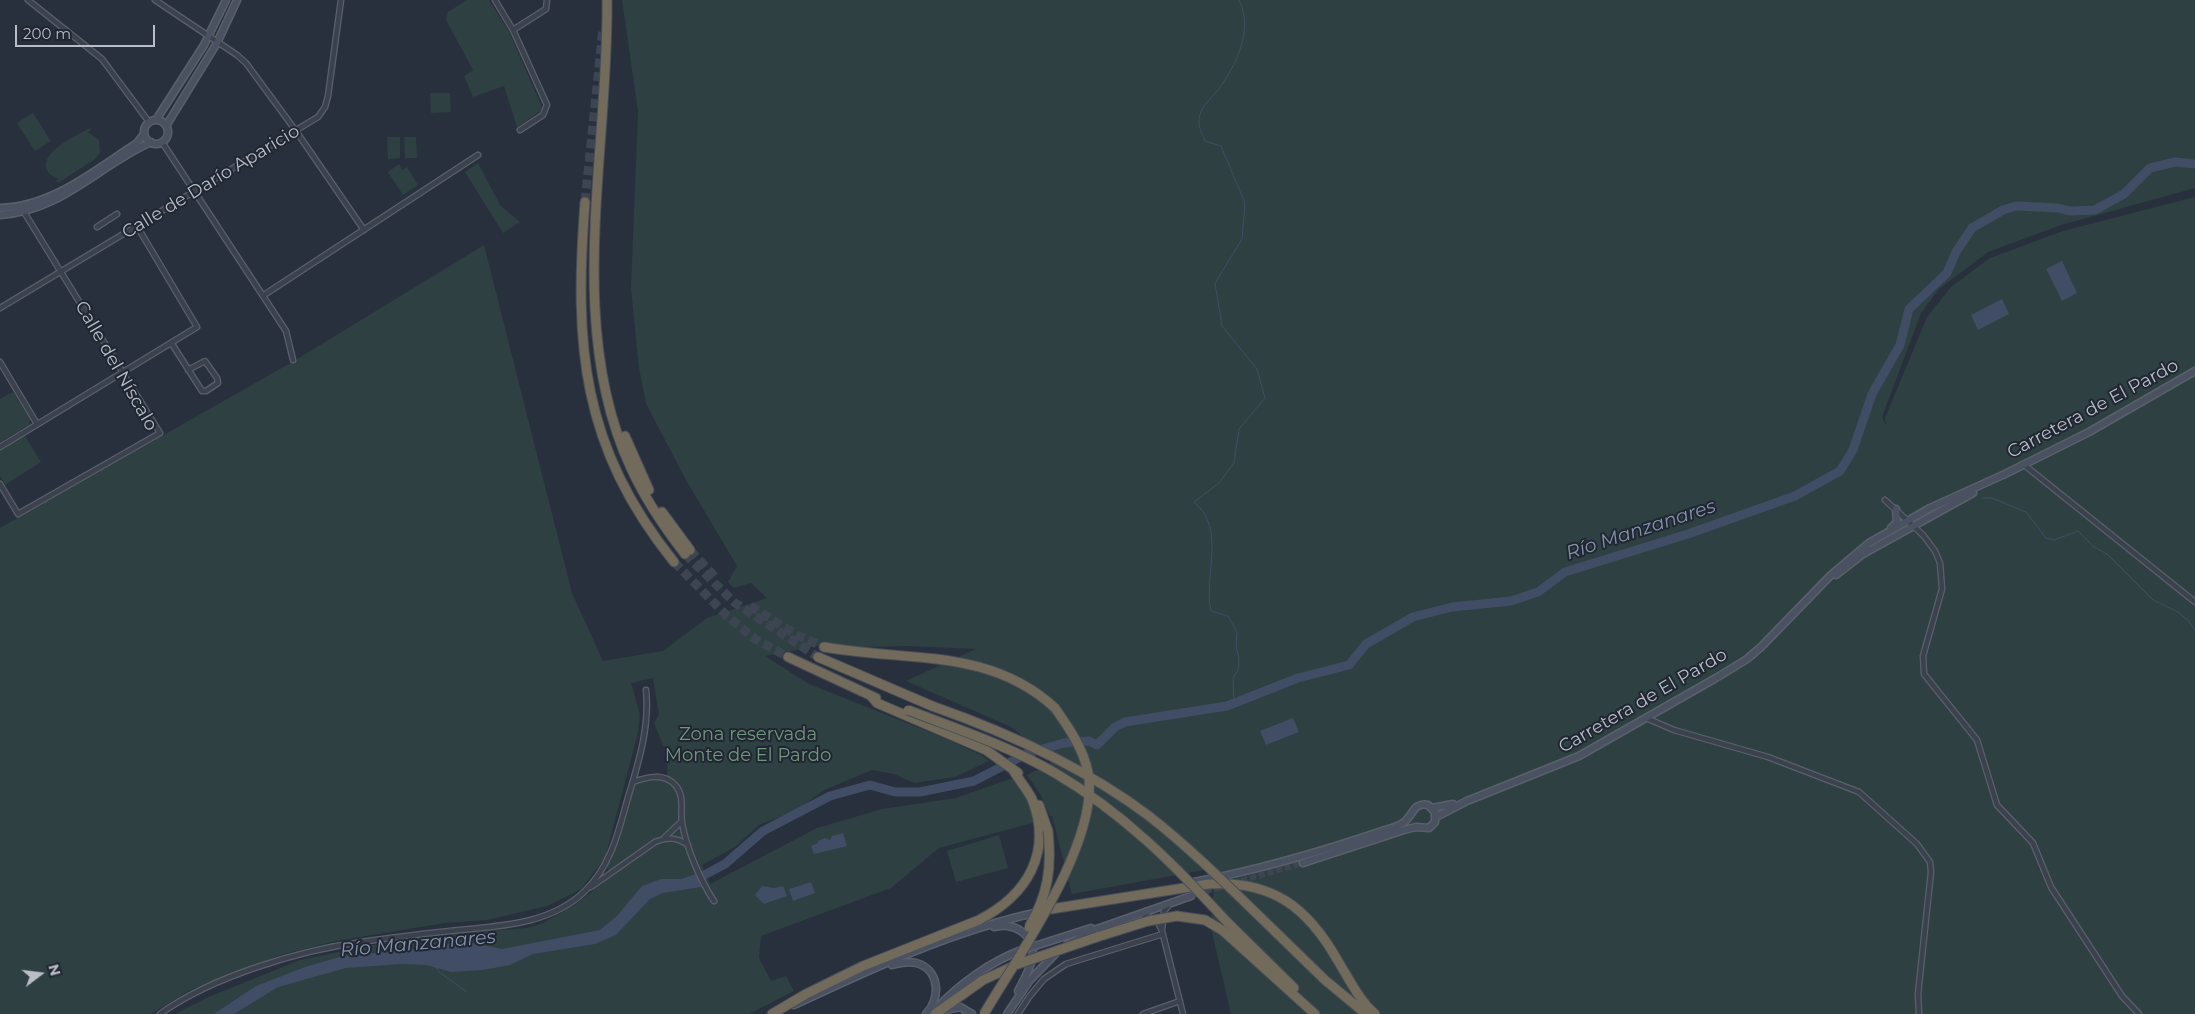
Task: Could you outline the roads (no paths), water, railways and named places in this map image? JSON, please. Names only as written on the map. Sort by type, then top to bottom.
[{"type":"highway","points":[[608,0],[596,231],[596,330],[606,395],[630,467],[662,524],[688,552]]},
{"type":"highway","points":[[585,202],[580,277],[580,317],[584,358],[591,398],[616,472],[639,514],[674,562]]},
{"type":"highway","points":[[824,647],[858,653],[966,663],[987,668],[1027,685],[1056,708],[1074,735],[1088,773],[1089,788],[1081,837],[1061,884],[984,1014]]},
{"type":"highway","points":[[788,657],[986,750],[1013,770],[1027,784],[1042,812],[1048,831],[1050,868],[1047,885],[1033,920],[978,1014]]},
{"type":"highway","points":[[818,657],[932,706],[1017,738],[1111,790],[1149,816],[1182,844],[1325,980],[1366,1014]]},
{"type":"highway","points":[[908,713],[1014,752],[1055,773],[1091,796],[1162,853],[1227,922],[1323,1014]]},
{"type":"highway","points":[[772,1014],[806,994],[863,966],[979,920],[996,911],[1015,896],[1031,873],[1039,847],[1039,831],[1031,798],[1013,770]]},
{"type":"highway","points":[[1051,909],[1209,884],[1230,883],[1270,892],[1289,902],[1308,917],[1331,948],[1357,992],[1376,1014]]},
{"type":"highway","points":[[934,1014],[983,980],[1018,964],[1148,921],[1177,916],[1205,920],[1222,930],[1315,1014]]},
{"type":"street","points":[[28,0],[102,59],[153,121],[166,126]]},
{"type":"street","points":[[155,0],[246,63],[296,131],[364,230]]},
{"type":"street","points":[[0,208],[23,206],[50,197],[137,143],[144,134],[145,126],[153,121],[208,36],[226,0]]},
{"type":"street","points":[[162,142],[166,136],[166,126],[217,43],[237,0]]},
{"type":"street","name":"Calle de Darío Aparicio","points":[[0,308],[318,117],[325,107],[341,0]]},
{"type":"street","points":[[495,0],[513,30],[546,101],[547,108],[543,115],[520,130]]},
{"type":"street","points":[[513,30],[546,10],[547,0]]},
{"type":"street","points":[[144,134],[151,142]]},
{"type":"street","points":[[0,214],[24,212],[65,196],[151,142],[162,142]]},
{"type":"street","points":[[162,142],[286,331],[293,360]]},
{"type":"street","points":[[264,295],[478,155]]},
{"type":"street","name":"Calle del Níscalo","points":[[0,484],[18,514],[160,433],[24,212]]},
{"type":"street","points":[[97,226],[117,214]]},
{"type":"street","points":[[0,447],[172,344],[197,327],[138,226]]},
{"type":"street","points":[[172,344],[188,370],[202,391],[218,383],[217,378],[206,361],[188,370]]},
{"type":"street","points":[[0,362],[37,424]]},
{"type":"street","name":"Carretera de El Pardo","points":[[1814,594],[1871,547],[1907,526],[1930,508],[2005,474],[2089,432],[2195,371]]},
{"type":"street","points":[[2023,464],[2195,602]]},
{"type":"street","points":[[1885,500],[1911,523],[1935,551],[1942,575],[1942,589],[1923,656],[1924,674],[1976,740],[1997,805],[2033,843],[2051,887],[2114,986],[2138,1014]]},
{"type":"street","points":[[1869,543],[1894,526],[1898,517],[1896,509]]},
{"type":"street","name":"Carretera de El Pardo","points":[[1436,817],[1467,801],[1563,764],[1747,659],[1851,556],[1869,543],[1911,523]]},
{"type":"street","points":[[584,892],[607,862],[633,782],[649,714],[646,690]]},
{"type":"street","points":[[1646,718],[1674,730],[1768,757],[1859,792],[1917,844],[1930,862],[1931,872],[1918,994],[1919,1014]]},
{"type":"street","points":[[633,782],[654,776],[669,780],[676,786],[680,794],[682,822],[688,845],[714,902]]},
{"type":"street","name":"Carretera de El Pardo","points":[[1432,808],[1467,801]]},
{"type":"street","points":[[1303,863],[1416,827],[1429,828],[1436,817],[1432,808],[1424,804],[1419,805],[1412,812],[1411,817],[1416,827]]},
{"type":"street","points":[[777,1014],[924,948],[989,925],[1051,909],[1267,867],[1389,829],[1411,817]]},
{"type":"street","points":[[160,1014],[207,988],[290,957],[360,942],[521,923],[569,904],[664,838],[682,822]]},
{"type":"street","points":[[664,838],[677,838],[688,845]]},
{"type":"street","points":[[934,1014],[972,978],[1001,960],[1026,949],[1191,896]]},
{"type":"street","points":[[1163,933],[1164,911],[1171,902]]},
{"type":"street","points":[[1139,913],[1157,920],[1163,933],[1184,1014]]},
{"type":"street","points":[[1007,1014],[1030,980],[1058,952],[1080,937],[1121,919]]},
{"type":"street","points":[[924,948],[1000,926],[1012,926],[1022,932],[1032,944],[1032,960],[1007,1014]]},
{"type":"street","points":[[1018,1014],[1029,997],[1044,980],[1066,964],[1163,933]]},
{"type":"street","points":[[870,971],[900,963],[914,962],[921,965],[928,971],[936,984],[935,1002],[926,1014]]},
{"type":"street","points":[[1143,1014],[1180,1001]]},
{"type":"street","points":[[934,1014],[956,1007],[966,1009],[972,1014]]},
{"type":"water","points":[[2062,261],[2077,293],[2062,301],[2046,269]]},
{"type":"water","points":[[2002,299],[2009,314],[1978,330],[1971,315]]},
{"type":"water","points":[[1293,718],[1299,732],[1266,745],[1260,731]]},
{"type":"water","points":[[843,833],[847,846],[814,854],[811,846],[825,838],[830,840],[832,836]]},
{"type":"water","points":[[696,874],[701,887],[663,893],[650,899],[616,935],[595,944],[533,954],[510,965],[483,970],[451,972],[426,965],[401,964],[346,968],[278,987],[234,1014],[214,1014],[256,986],[305,967],[343,956],[436,947],[462,941],[502,949],[600,930],[617,916],[642,886],[661,879],[681,879]]},
{"type":"water","points":[[811,882],[815,893],[793,901],[789,889]]},
{"type":"water","points":[[762,886],[774,888],[783,886],[787,896],[764,904],[755,895]]},
{"type":"waterway","points":[[1234,703],[1233,678],[1238,670],[1239,659],[1236,646],[1237,632],[1228,616],[1211,611],[1209,597],[1212,539],[1204,513],[1194,502],[1219,483],[1234,463],[1239,429],[1265,398],[1257,369],[1222,326],[1215,283],[1242,239],[1245,203],[1221,146],[1205,141],[1199,123],[1202,109],[1225,80],[1237,59],[1241,47],[1245,23],[1239,0]]},
{"type":"waterway","name":"Río Manzanares","points":[[693,881],[725,864],[763,831],[830,796],[870,785],[895,792],[920,792],[974,781],[1028,753],[1064,743],[1089,741],[1097,745],[1115,727],[1125,722],[1227,706],[1298,678],[1349,665],[1366,644],[1413,617],[1452,607],[1511,601],[1538,592],[1565,572],[1688,534],[1795,496],[1840,471],[1853,450],[1872,394],[1900,345],[1909,309],[1947,273],[1956,252],[1972,228],[2003,210],[2016,206],[2058,208],[2070,211],[2095,210],[2124,194],[2150,168],[2175,162],[2195,164]]},
{"type":"waterway","points":[[1983,498],[1992,498],[2026,512],[2046,538],[2054,540],[2078,531],[2094,547],[2107,554],[2153,600],[2178,612],[2189,621],[2195,631]]},
{"type":"waterway","points":[[436,967],[439,972],[467,992]]},
{"type":"tunnel","points":[[585,202],[603,28]]},
{"type":"tunnel","points":[[690,550],[717,579]]},
{"type":"tunnel","points":[[685,554],[735,603],[818,657]]},
{"type":"tunnel","points":[[674,562],[727,616],[755,639],[788,657]]},
{"type":"tunnel","points":[[750,606],[797,635],[824,647]]},
{"type":"tunnel","points":[[1233,883],[1303,863]]},
{"type":"tunnel","points":[[1197,894],[1224,886]]},
{"type":"park label","name":"Zona reservada Monte de El Pardo","points":[[748,745]]}]
